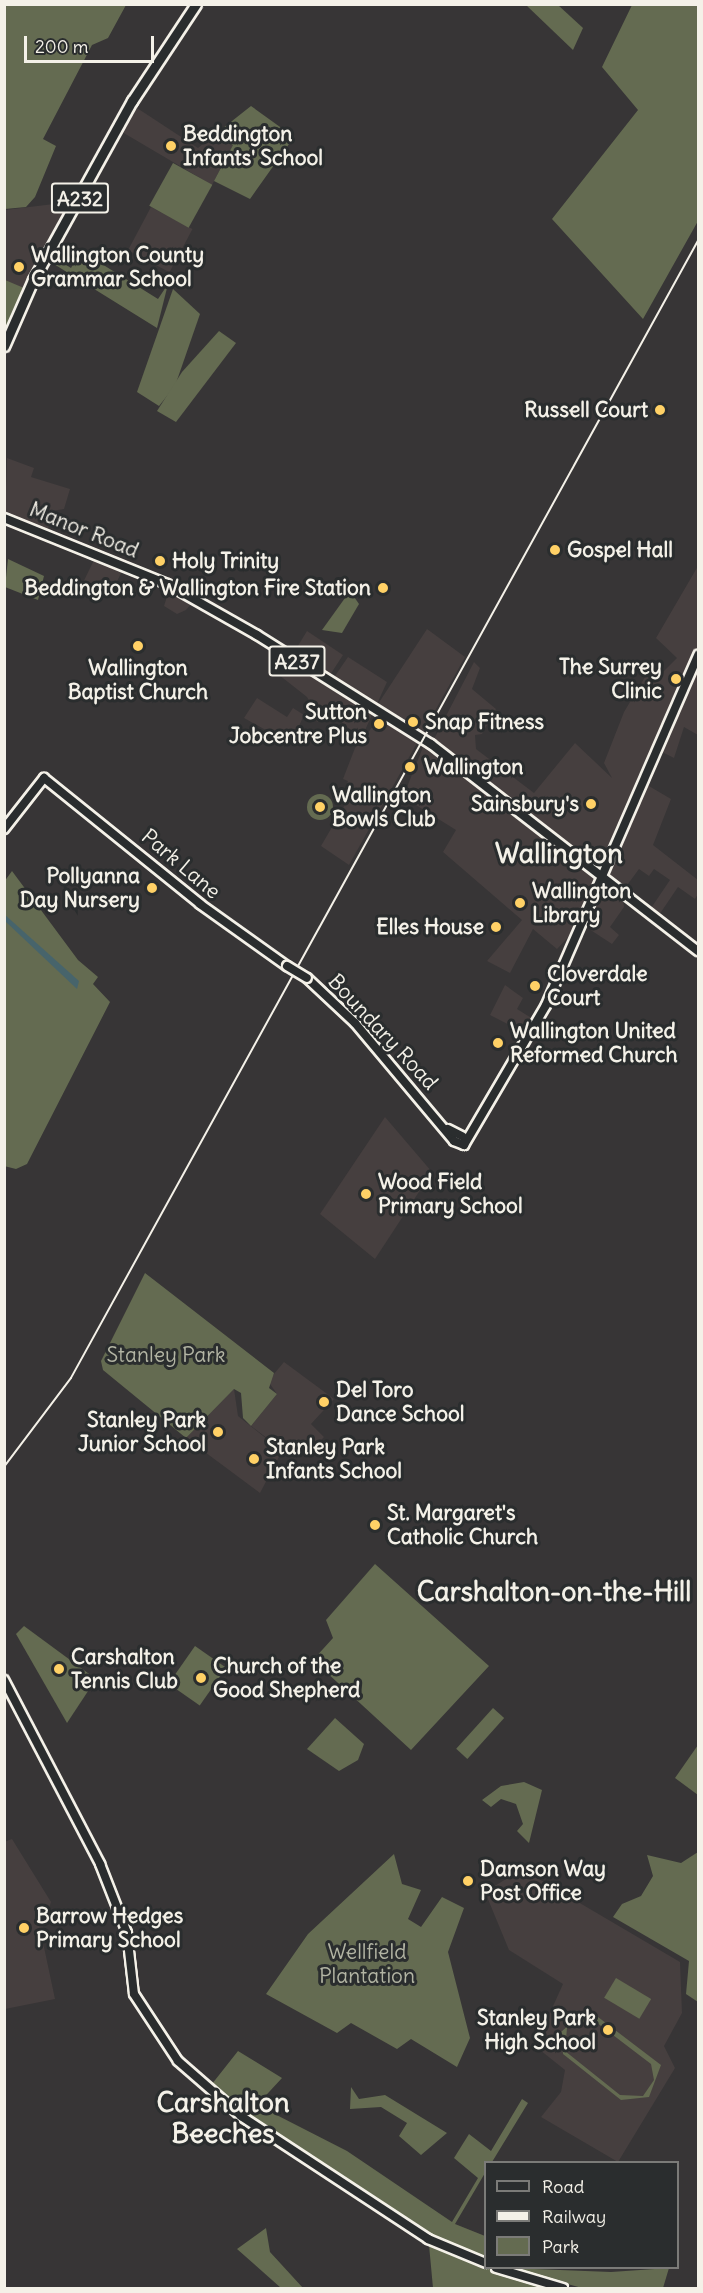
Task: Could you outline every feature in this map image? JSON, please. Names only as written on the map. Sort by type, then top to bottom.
[{"type":"highway","name":"A232","points":[[4,346],[33,280],[128,109],[196,4]]},
{"type":"main road","name":"Manor Road","points":[[4,518],[175,589],[427,741],[599,879]]},
{"type":"main road","points":[[599,879],[699,655]]},
{"type":"main road","name":"Park Lane","points":[[4,829],[44,778],[200,904],[298,973]]},
{"type":"main road","name":"A237","points":[[599,879],[699,951]]},
{"type":"main road","name":"Boundary Road","points":[[298,973],[307,978],[353,1021],[438,1120],[460,1138],[479,1116],[546,1005],[599,879]]},
{"type":"main road","points":[[4,1680],[63,1789],[127,1933],[134,1994],[178,2061],[241,2116],[428,2239],[484,2263]]},
{"type":"main road","points":[[499,2269],[563,2289]]},
{"type":"shaded area","name":"Beddington Infants' School","points":[[137,108],[198,148],[213,136],[233,145],[212,185],[122,132]]},
{"type":"shaded area","name":"Wallington County Grammar School","points":[[62,203],[69,206],[38,258],[5,334],[5,210]]},
{"type":"shaded area","points":[[151,207],[192,229],[169,272],[128,250]]},
{"type":"shaded area","points":[[7,458],[34,468],[31,477],[70,489],[64,509],[52,511],[48,530],[5,515]]},
{"type":"shaded area","points":[[95,558],[122,571],[110,595],[83,582]]},
{"type":"shaded area","points":[[698,566],[698,735],[684,727],[674,758],[652,747],[637,779],[671,799],[653,845],[698,880],[698,894],[695,899],[678,887],[657,918],[649,911],[670,880],[654,869],[649,876],[639,869],[622,892],[624,907],[610,927],[619,935],[612,944],[586,927],[576,929],[557,949],[533,929],[510,973],[487,961],[522,920],[443,852],[456,830],[403,797],[423,747],[429,736],[434,739],[474,662],[480,668],[472,689],[496,709],[482,734],[475,735],[476,749],[534,793],[575,743],[612,778],[604,763],[624,712],[645,677],[657,678],[677,658],[656,638]]},
{"type":"shaded area","points":[[169,590],[192,603],[186,610],[177,614],[164,606]]},
{"type":"shaded area","points":[[427,629],[465,657],[349,865],[321,846],[346,803],[341,799],[348,781],[343,779],[355,748],[384,713],[376,707]]},
{"type":"shaded area","points":[[307,631],[343,655],[328,678],[305,664],[302,669],[328,686],[348,657],[387,682],[361,739],[336,717],[323,714],[318,722],[308,716],[312,706],[307,697],[274,671],[282,658],[288,662]]},
{"type":"shaded area","points":[[257,698],[287,717],[293,708],[304,715],[291,744],[244,718]]},
{"type":"shaded area","points":[[505,985],[523,998],[517,1009],[533,1019],[525,1033],[490,1015]]},
{"type":"shaded area","name":"Wood Field Primary School","points":[[385,1117],[432,1172],[375,1259],[320,1214]]},
{"type":"shaded area","points":[[284,1362],[334,1399],[311,1424],[324,1437],[312,1450],[290,1440],[284,1451],[251,1426],[277,1394],[268,1381]]},
{"type":"shaded area","points":[[234,1389],[238,1416],[282,1451],[260,1493],[186,1438]]},
{"type":"shaded area","name":"Barrow Hedges Primary School","points":[[12,1839],[51,1902],[41,1933],[55,1999],[5,2009],[4,1842]]},
{"type":"shaded area","name":"Stanley Park High School","points":[[522,1869],[680,1962],[682,2013],[664,2046],[675,2068],[619,2161],[541,2117],[561,2092],[565,2070],[535,2046],[563,1984],[509,1950],[485,1892]]},
{"type":"green space","points":[[4,5],[126,5],[108,38],[92,45],[43,139],[56,146],[35,197],[26,207],[5,209]]},
{"type":"green space","points":[[526,5],[558,5],[583,28],[573,50]]},
{"type":"green space","points":[[632,5],[698,5],[698,221],[643,319],[552,219],[638,110],[602,67]]},
{"type":"green space","points":[[251,106],[294,137],[250,199],[214,181],[233,145],[213,136]]},
{"type":"green space","points":[[173,163],[212,185],[189,228],[149,206]]},
{"type":"green space","points":[[81,251],[158,299],[168,284],[157,328],[49,261],[52,256],[71,268]]},
{"type":"green space","points":[[5,280],[24,288],[5,334]]},
{"type":"green space","points":[[173,289],[200,314],[175,386],[159,406],[137,392]]},
{"type":"green space","points":[[219,331],[236,343],[176,422],[157,411],[182,372]]},
{"type":"green space","points":[[8,559],[44,576],[38,600],[5,587]]},
{"type":"green space","points":[[350,591],[359,604],[342,633],[322,630]]},
{"type":"green space","name":"Wallington Bowls Club","points":[[320,794],[329,798],[333,807],[329,816],[320,820],[311,816],[307,807],[311,798]]},
{"type":"green space","points":[[12,871],[78,960],[98,977],[93,984],[110,1002],[27,1164],[16,1169],[4,1166],[4,882]]},
{"type":"green space","name":"Stanley Park","points":[[145,1273],[274,1373],[269,1388],[277,1394],[251,1426],[243,1418],[241,1393],[234,1389],[186,1438],[103,1370],[101,1361]]},
{"type":"green space","points":[[375,1564],[489,1666],[411,1750],[313,1660],[333,1638],[326,1620]]},
{"type":"green space","name":"Carshalton Tennis Club","points":[[24,1626],[96,1679],[67,1723],[16,1634]]},
{"type":"green space","points":[[195,1646],[226,1668],[200,1705],[169,1684]]},
{"type":"green space","points":[[493,1708],[504,1718],[467,1759],[456,1749]]},
{"type":"green space","points":[[335,1718],[364,1744],[358,1760],[339,1771],[307,1749]]},
{"type":"green space","points":[[698,1745],[698,1795],[675,1778]]},
{"type":"green space","points":[[524,1782],[542,1790],[529,1843],[517,1831],[523,1824],[516,1804],[501,1799],[491,1807],[482,1800],[501,1786]]},
{"type":"green space","points":[[698,1852],[698,2002],[686,1994],[689,1961],[613,1917],[622,1904],[641,1896],[653,1876],[647,1855],[681,1863]]},
{"type":"green space","name":"Wellfield Plantation","points":[[394,1854],[402,1884],[421,1890],[408,1919],[421,1927],[442,1897],[464,1908],[448,1952],[470,2038],[457,2067],[411,2039],[397,2049],[351,2023],[337,2033],[266,1994],[308,1934]]},
{"type":"green space","points":[[616,1978],[651,1999],[639,2019],[604,1998]]},
{"type":"green space","points":[[580,2015],[598,2017],[661,2065],[649,2097],[621,2100],[563,2054],[561,2032]],"holes":[[[592,2019],[651,2064],[654,2080],[643,2096],[620,2095],[565,2051],[567,2028]]]},
{"type":"green space","points":[[238,2051],[282,2078],[257,2105],[347,2151],[452,2222],[478,2178],[454,2158],[469,2134],[491,2151],[522,2099],[528,2103],[493,2161],[484,2161],[484,2175],[455,2224],[484,2236],[484,2260],[429,2236],[228,2106],[208,2089]]},
{"type":"green space","points":[[351,2087],[359,2099],[385,2095],[447,2133],[421,2155],[399,2136],[407,2123],[381,2107],[350,2109]]},
{"type":"green space","points":[[266,2228],[270,2252],[303,2288],[281,2288],[237,2249]]},
{"type":"green space","points":[[429,2245],[484,2266],[484,2269],[491,2269],[527,2283],[550,2288],[433,2288]]},
{"type":"green space","points":[[513,2269],[611,2272],[669,2269],[663,2288],[582,2288]]},
{"type":"water","points":[[4,914],[79,981],[77,989],[5,921]]},
{"type":"railway","points":[[4,1467],[71,1378],[698,241]]},
{"type":"place","name":"Beddington Infants' School","points":[[171,146]]},
{"type":"place","name":"Wallington County Grammar School","points":[[19,267]]},
{"type":"place","name":"Russell Court","points":[[660,410]]},
{"type":"place","name":"Gospel Hall","points":[[555,550]]},
{"type":"place","name":"Holy Trinity","points":[[160,561]]},
{"type":"place","name":"Beddington & Wallington Fire Station","points":[[383,588]]},
{"type":"place","name":"Wallington Baptist Church","points":[[138,646]]},
{"type":"place","name":"The Surrey Clinic","points":[[676,679]]},
{"type":"place","name":"Snap Fitness","points":[[413,722]]},
{"type":"place","name":"Sutton Jobcentre Plus","points":[[379,724]]},
{"type":"place","name":"Wallington","points":[[410,767]]},
{"type":"place","name":"Sainsbury's","points":[[591,804]]},
{"type":"place","name":"Wallington Bowls Club","points":[[320,807]]},
{"type":"place","name":"Pollyanna Day Nursery","points":[[152,888]]},
{"type":"place","name":"Wallington Library","points":[[520,903]]},
{"type":"place","name":"Elles House","points":[[496,927]]},
{"type":"place","name":"Cloverdale Court","points":[[535,986]]},
{"type":"place","name":"Wallington United Reformed Church","points":[[498,1043]]},
{"type":"place","name":"Wood Field Primary School","points":[[366,1194]]},
{"type":"place","name":"Del Toro Dance School","points":[[324,1402]]},
{"type":"place","name":"Stanley Park Junior School","points":[[218,1432]]},
{"type":"place","name":"Stanley Park Infants School","points":[[254,1459]]},
{"type":"place","name":"St. Margaret's Catholic Church","points":[[375,1525]]},
{"type":"place","name":"Carshalton Tennis Club","points":[[59,1669]]},
{"type":"place","name":"Church of the Good Shepherd","points":[[201,1678]]},
{"type":"place","name":"Damson Way Post Office","points":[[468,1881]]},
{"type":"place","name":"Barrow Hedges Primary School","points":[[24,1928]]},
{"type":"place","name":"Stanley Park High School","points":[[608,2030]]},
{"type":"district","name":"Wallington","points":[[559,854]]},
{"type":"district","name":"Carshalton-on-the-Hill","points":[[554,1592]]},
{"type":"district","name":"Carshalton Beeches","points":[[223,2118]]}]
